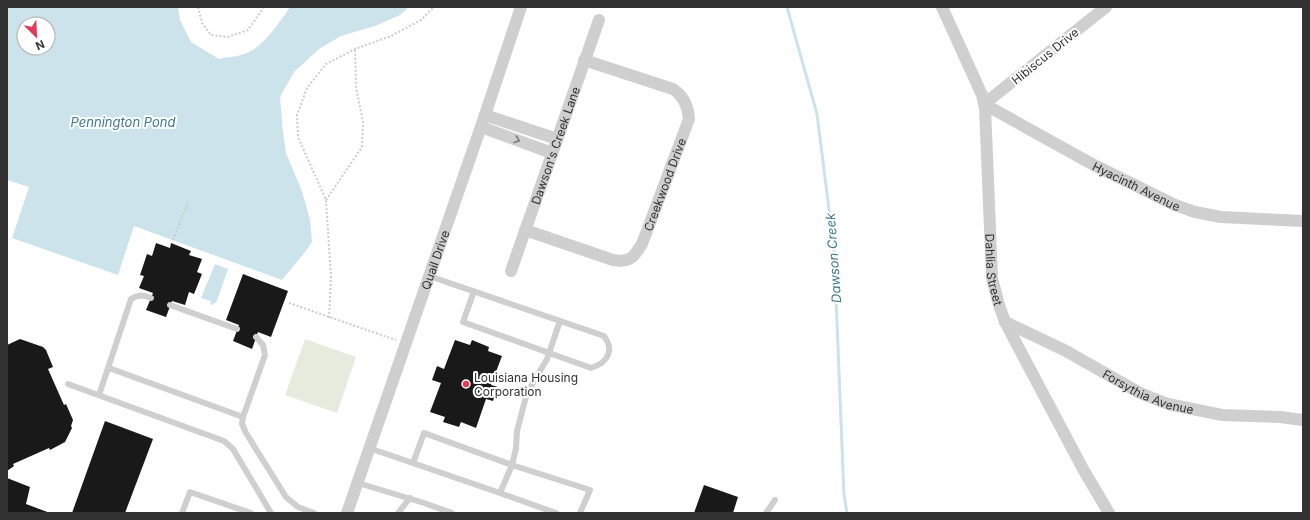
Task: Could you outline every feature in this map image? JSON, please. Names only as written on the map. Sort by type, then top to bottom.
[{"type":"street","name":"Quail Drive","points":[[347,513],[521,7]]},
{"type":"street","name":"Dahlia Street","points":[[942,7],[982,94],[984,104],[992,278],[999,306],[1005,322],[1083,468],[1109,513]]},
{"type":"street","name":"Hibiscus Drive","points":[[984,104],[1106,7]]},
{"type":"street","name":"Dawson's Creek Lane","points":[[511,271],[599,20]]},
{"type":"street","name":"Creekwood Drive","points":[[525,230],[621,262],[635,256],[642,244],[689,118],[687,104],[679,92],[584,60]]},
{"type":"street","name":"Hyacinth Avenue","points":[[984,104],[1092,164],[1182,208],[1221,217],[1303,221]]},
{"type":"street","points":[[485,115],[557,139]]},
{"type":"street","points":[[481,127],[552,153]]},
{"type":"street","name":"Forsythia Avenue","points":[[1005,322],[1066,351],[1140,393],[1168,404],[1222,415],[1280,417],[1303,420]]},
{"type":"lane","points":[[429,276],[474,291],[604,336],[610,343],[609,352],[606,359],[599,366],[591,368],[463,322],[474,291]]},
{"type":"lane","points":[[99,395],[131,299],[137,295],[151,298]]},
{"type":"lane","points":[[170,305],[237,329]]},
{"type":"lane","points":[[500,493],[512,465],[516,448],[517,431],[527,393],[549,353],[560,321]]},
{"type":"lane","points":[[256,337],[263,345],[265,355],[243,417],[242,424],[246,433],[286,497],[298,508],[314,513]]},
{"type":"lane","points":[[109,368],[243,417]]},
{"type":"lane","points":[[68,384],[224,441],[233,449],[271,513]]},
{"type":"lane","points":[[413,463],[424,433],[512,465],[590,490],[580,513]]},
{"type":"lane","points":[[370,448],[556,513]]},
{"type":"lane","points":[[358,483],[410,498],[452,513]]},
{"type":"lane","points":[[182,513],[190,492],[251,513]]},
{"type":"lane","points":[[398,513],[410,498]]},
{"type":"lane","points":[[766,513],[775,500]]},
{"type":"path","points":[[198,7],[202,23],[211,35],[228,38],[248,30],[264,7]]},
{"type":"path","points":[[329,318],[331,278],[326,200],[298,137],[297,115],[307,88],[326,64],[355,49],[391,36],[421,20],[434,7]]},
{"type":"path","points":[[326,200],[362,147],[363,122],[356,88],[355,49]]},
{"type":"path","points":[[173,240],[188,202]]},
{"type":"path","points":[[289,303],[406,344]]},
{"type":"shaded area","points":[[305,339],[356,357],[337,413],[285,395]]},
{"type":"water","name":"Pennington Pond","points":[[7,7],[178,7],[180,20],[191,42],[219,59],[241,55],[258,46],[270,34],[290,7],[409,7],[400,15],[375,26],[341,36],[319,49],[294,72],[280,97],[286,153],[302,191],[310,220],[312,242],[282,280],[134,226],[118,275],[12,238],[29,187],[7,180]]},
{"type":"water","points":[[215,264],[228,269],[216,303],[213,305],[210,304],[211,301],[201,298]]},
{"type":"building","points":[[156,243],[170,248],[171,243],[191,251],[189,255],[202,259],[197,272],[202,274],[194,294],[189,292],[185,305],[172,301],[166,317],[146,310],[153,293],[139,288],[144,276],[140,275],[147,254],[152,256]]},
{"type":"building","points":[[243,274],[288,291],[271,337],[258,332],[252,349],[233,341],[239,325],[226,320]]},
{"type":"building","points":[[20,339],[43,347],[46,350],[53,367],[48,369],[64,405],[66,404],[73,420],[71,426],[72,428],[65,442],[50,450],[49,448],[13,464],[14,466],[7,471],[7,345]]},
{"type":"building","name":"Louisiana Housing Corporation","points":[[455,340],[470,345],[472,340],[489,347],[488,351],[502,356],[491,385],[498,387],[493,401],[486,399],[476,428],[461,422],[459,427],[443,422],[445,417],[430,412],[441,383],[432,380],[437,366],[444,369]]},
{"type":"building","points":[[105,421],[153,439],[125,513],[72,513]]},
{"type":"building","points":[[7,478],[30,487],[26,504],[50,513],[7,513]]},
{"type":"building","points":[[704,485],[738,497],[733,513],[694,513]]},
{"type":"waterway","name":"Dawson Creek","points":[[787,7],[817,114],[834,249],[844,495],[847,513]]},
{"type":"place","name":"Louisiana Housing Corporation","points":[[466,384]]}]
